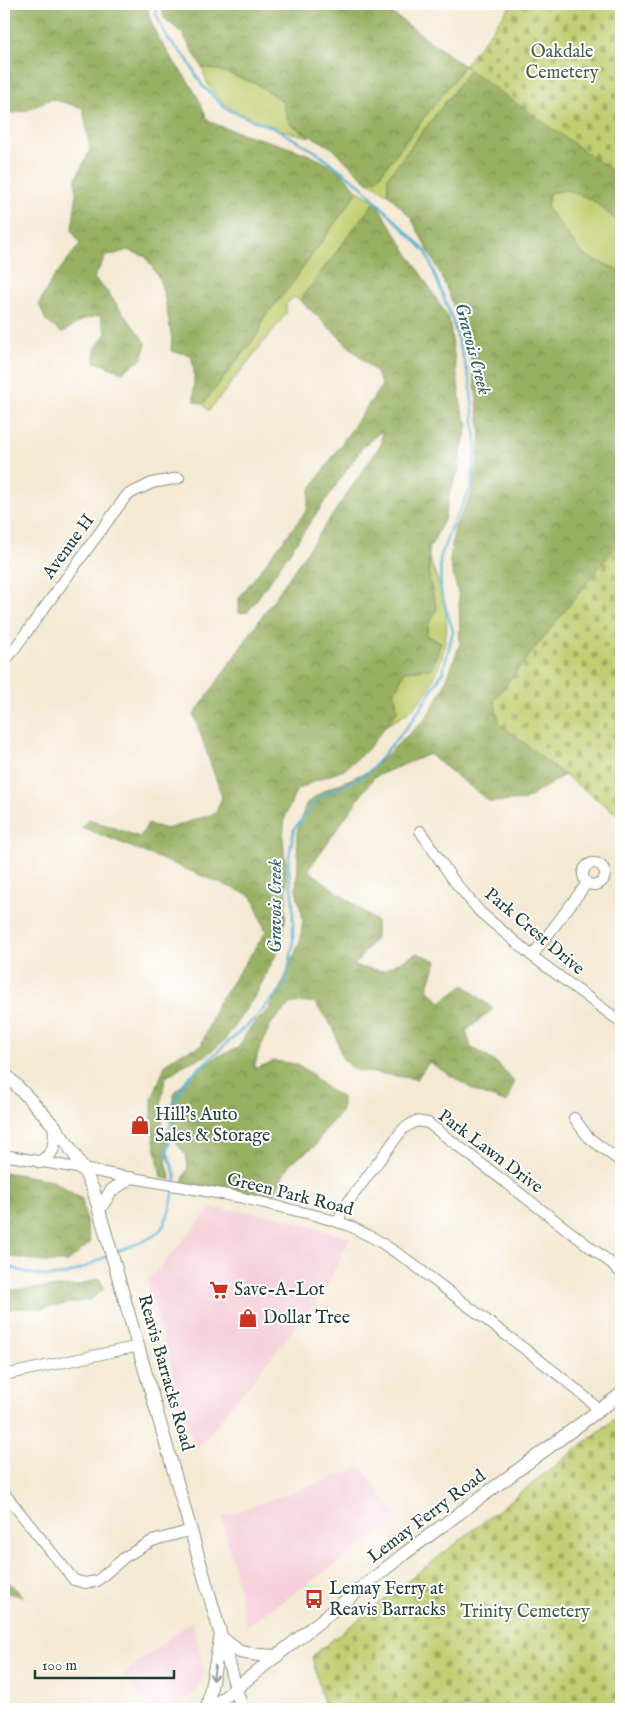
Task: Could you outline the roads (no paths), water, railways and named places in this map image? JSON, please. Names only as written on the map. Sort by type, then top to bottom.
[{"type":"main road","name":"Reavis Barracks Road","points":[[4,1074],[55,1126],[85,1170],[93,1189],[242,1709]]},
{"type":"main road","points":[[40,1162],[48,1157],[53,1150],[55,1126]]},
{"type":"main road","points":[[100,1213],[111,1191],[130,1178]]},
{"type":"main road","name":"Lemay Ferry Road","points":[[208,1709],[404,1554],[621,1394]]},
{"type":"main road","points":[[208,1709],[220,1637],[240,1652],[277,1656]]},
{"type":"street","name":"Avenue H","points":[[4,664],[127,496],[152,483],[179,478]]},
{"type":"street","name":"Park Crest Drive","points":[[420,831],[454,881],[480,912],[532,956],[621,1022]]},
{"type":"street","points":[[532,956],[587,883]]},
{"type":"street","points":[[574,1118],[588,1137],[621,1162]]},
{"type":"street","name":"Park Lawn Drive","points":[[339,1222],[342,1210],[403,1129],[416,1121],[428,1122],[611,1263],[621,1273]]},
{"type":"street","name":"Green Park Road","points":[[4,1155],[269,1203],[339,1222],[377,1240],[406,1259],[555,1372],[590,1400],[599,1411]]},
{"type":"street","points":[[4,1375],[139,1346]]},
{"type":"street","points":[[4,1493],[74,1580],[85,1583],[97,1581],[125,1557],[152,1541],[192,1530]]},
{"type":"street","points":[[4,1706],[7,1709]]},
{"type":"waterway","name":"Gravois Creek","points":[[155,4],[156,14],[167,38],[187,59],[202,85],[226,109],[275,128],[316,152],[359,184],[426,252],[452,319],[470,381],[476,442],[471,488],[451,527],[440,559],[441,592],[453,631],[443,672],[412,721],[368,773],[319,798],[294,829],[288,863],[293,904],[293,946],[285,985],[253,1020],[187,1079],[173,1105],[167,1151],[176,1177],[175,1184]]},
{"type":"waterway","name":"Gravois Creek","points":[[116,1252],[151,1238],[158,1232],[167,1217],[174,1189]]},
{"type":"waterway","name":"Gravois Creek","points":[[4,1265],[40,1276],[57,1276],[76,1271],[108,1256]]},
{"type":"place","name":"Hill's Auto Sales & Storage","points":[[140,1125]]},
{"type":"place","name":"Save-A-Lot","points":[[219,1290]]},
{"type":"place","name":"Dollar Tree","points":[[248,1318]]},
{"type":"place","name":"Lemay Ferry at Reavis Barracks","points":[[314,1599]]},
{"type":"park label","name":"Oakdale Cemetery","points":[[562,62]]},
{"type":"park label","name":"Trinity Cemetery","points":[[525,1612]]}]
